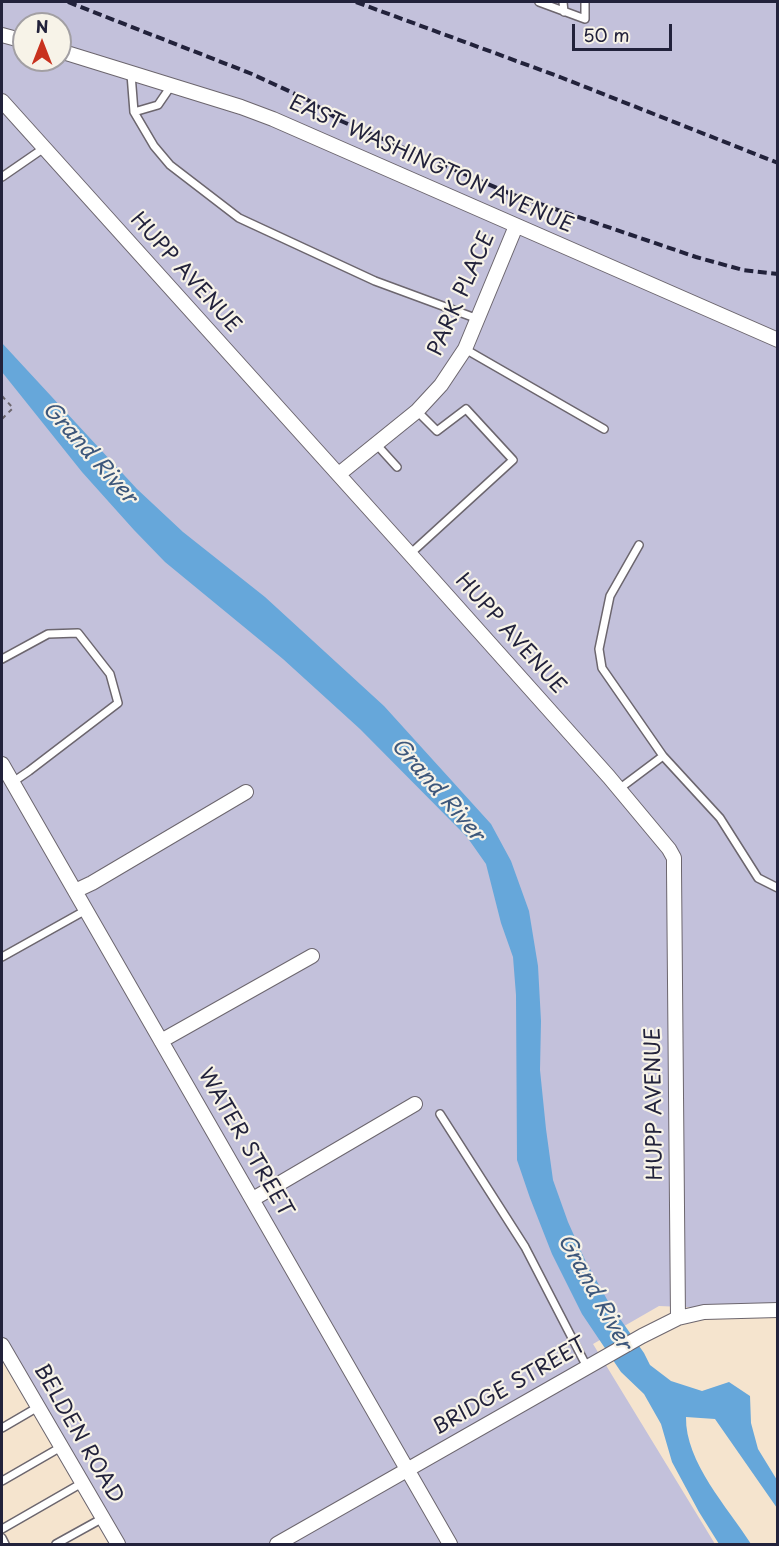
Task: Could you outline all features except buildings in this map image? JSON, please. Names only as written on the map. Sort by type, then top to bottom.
[{"type":"street","name":"EAST WASHINGTON AVENUE","points":[[72,55],[273,119],[777,340]]},
{"type":"street","name":"HUPP AVENUE","points":[[2,101],[339,474],[619,789],[663,841],[674,858],[678,1318]]},
{"type":"street","name":"PARK PLACE","points":[[339,474],[417,411],[441,385],[465,349],[516,225]]},
{"type":"street","name":"WATER STREET","points":[[2,764],[450,1545]]},
{"type":"street","points":[[75,891],[246,792]]},
{"type":"street","points":[[161,1041],[312,956]]},
{"type":"street","points":[[253,1199],[415,1104]]},
{"type":"street","name":"BRIDGE STREET","points":[[278,1545],[642,1335],[678,1318],[704,1312],[777,1310]]},
{"type":"street","name":"BELDEN ROAD","points":[[2,1345],[118,1545]]},
{"type":"lane","points":[[539,2],[585,19],[585,2]]},
{"type":"lane","points":[[563,2],[564,12]]},
{"type":"lane","points":[[131,74],[134,112],[154,146],[170,165],[239,218],[375,281],[478,319]]},
{"type":"lane","points":[[134,112],[158,105],[171,86]]},
{"type":"lane","points":[[2,177],[44,148]]},
{"type":"lane","points":[[465,349],[604,429]]},
{"type":"lane","points":[[410,554],[513,459],[466,409],[437,431],[417,411]]},
{"type":"lane","points":[[377,445],[397,467]]},
{"type":"lane","points":[[639,545],[610,596],[599,649],[602,668],[663,756],[720,818],[758,878],[777,888]]},
{"type":"lane","points":[[2,659],[48,634],[78,633],[110,674],[118,702],[13,782]]},
{"type":"lane","points":[[619,789],[663,756]]},
{"type":"lane","points":[[2,957],[86,909]]},
{"type":"lane","points":[[440,1114],[525,1247],[591,1365]]},
{"type":"lane","points":[[2,1428],[38,1407]]},
{"type":"lane","points":[[2,1481],[61,1447]]},
{"type":"lane","points":[[2,1529],[82,1483]]},
{"type":"lane","points":[[56,1545],[102,1518]]},
{"type":"lane","points":[[2,1538],[5,1545]]},
{"type":"path","points":[[2,396],[13,408],[2,419]]},
{"type":"shaded area","points":[[2,2],[777,2],[777,1311],[659,1306],[593,1344],[715,1544],[109,1544],[2,1359]]},
{"type":"water","name":"Grand River","points":[[2,343],[137,489],[183,532],[265,597],[384,706],[491,824],[511,861],[529,911],[538,966],[541,1021],[540,1070],[546,1129],[553,1180],[568,1222],[585,1260],[609,1303],[650,1365],[671,1381],[702,1391],[729,1382],[750,1396],[751,1423],[758,1449],[777,1480],[777,1508],[715,1419],[686,1417],[692,1451],[700,1467],[709,1484],[751,1544],[719,1544],[672,1462],[661,1424],[644,1394],[621,1372],[582,1314],[552,1254],[530,1198],[517,1160],[516,995],[513,957],[501,923],[486,864],[467,837],[360,729],[283,659],[165,562],[134,530],[82,472],[2,372]]},
{"type":"railway","points":[[68,2],[252,74],[306,99],[341,121],[511,194],[696,257],[743,270],[778,274]]},
{"type":"railway","points":[[356,2],[560,77],[778,163]]}]
